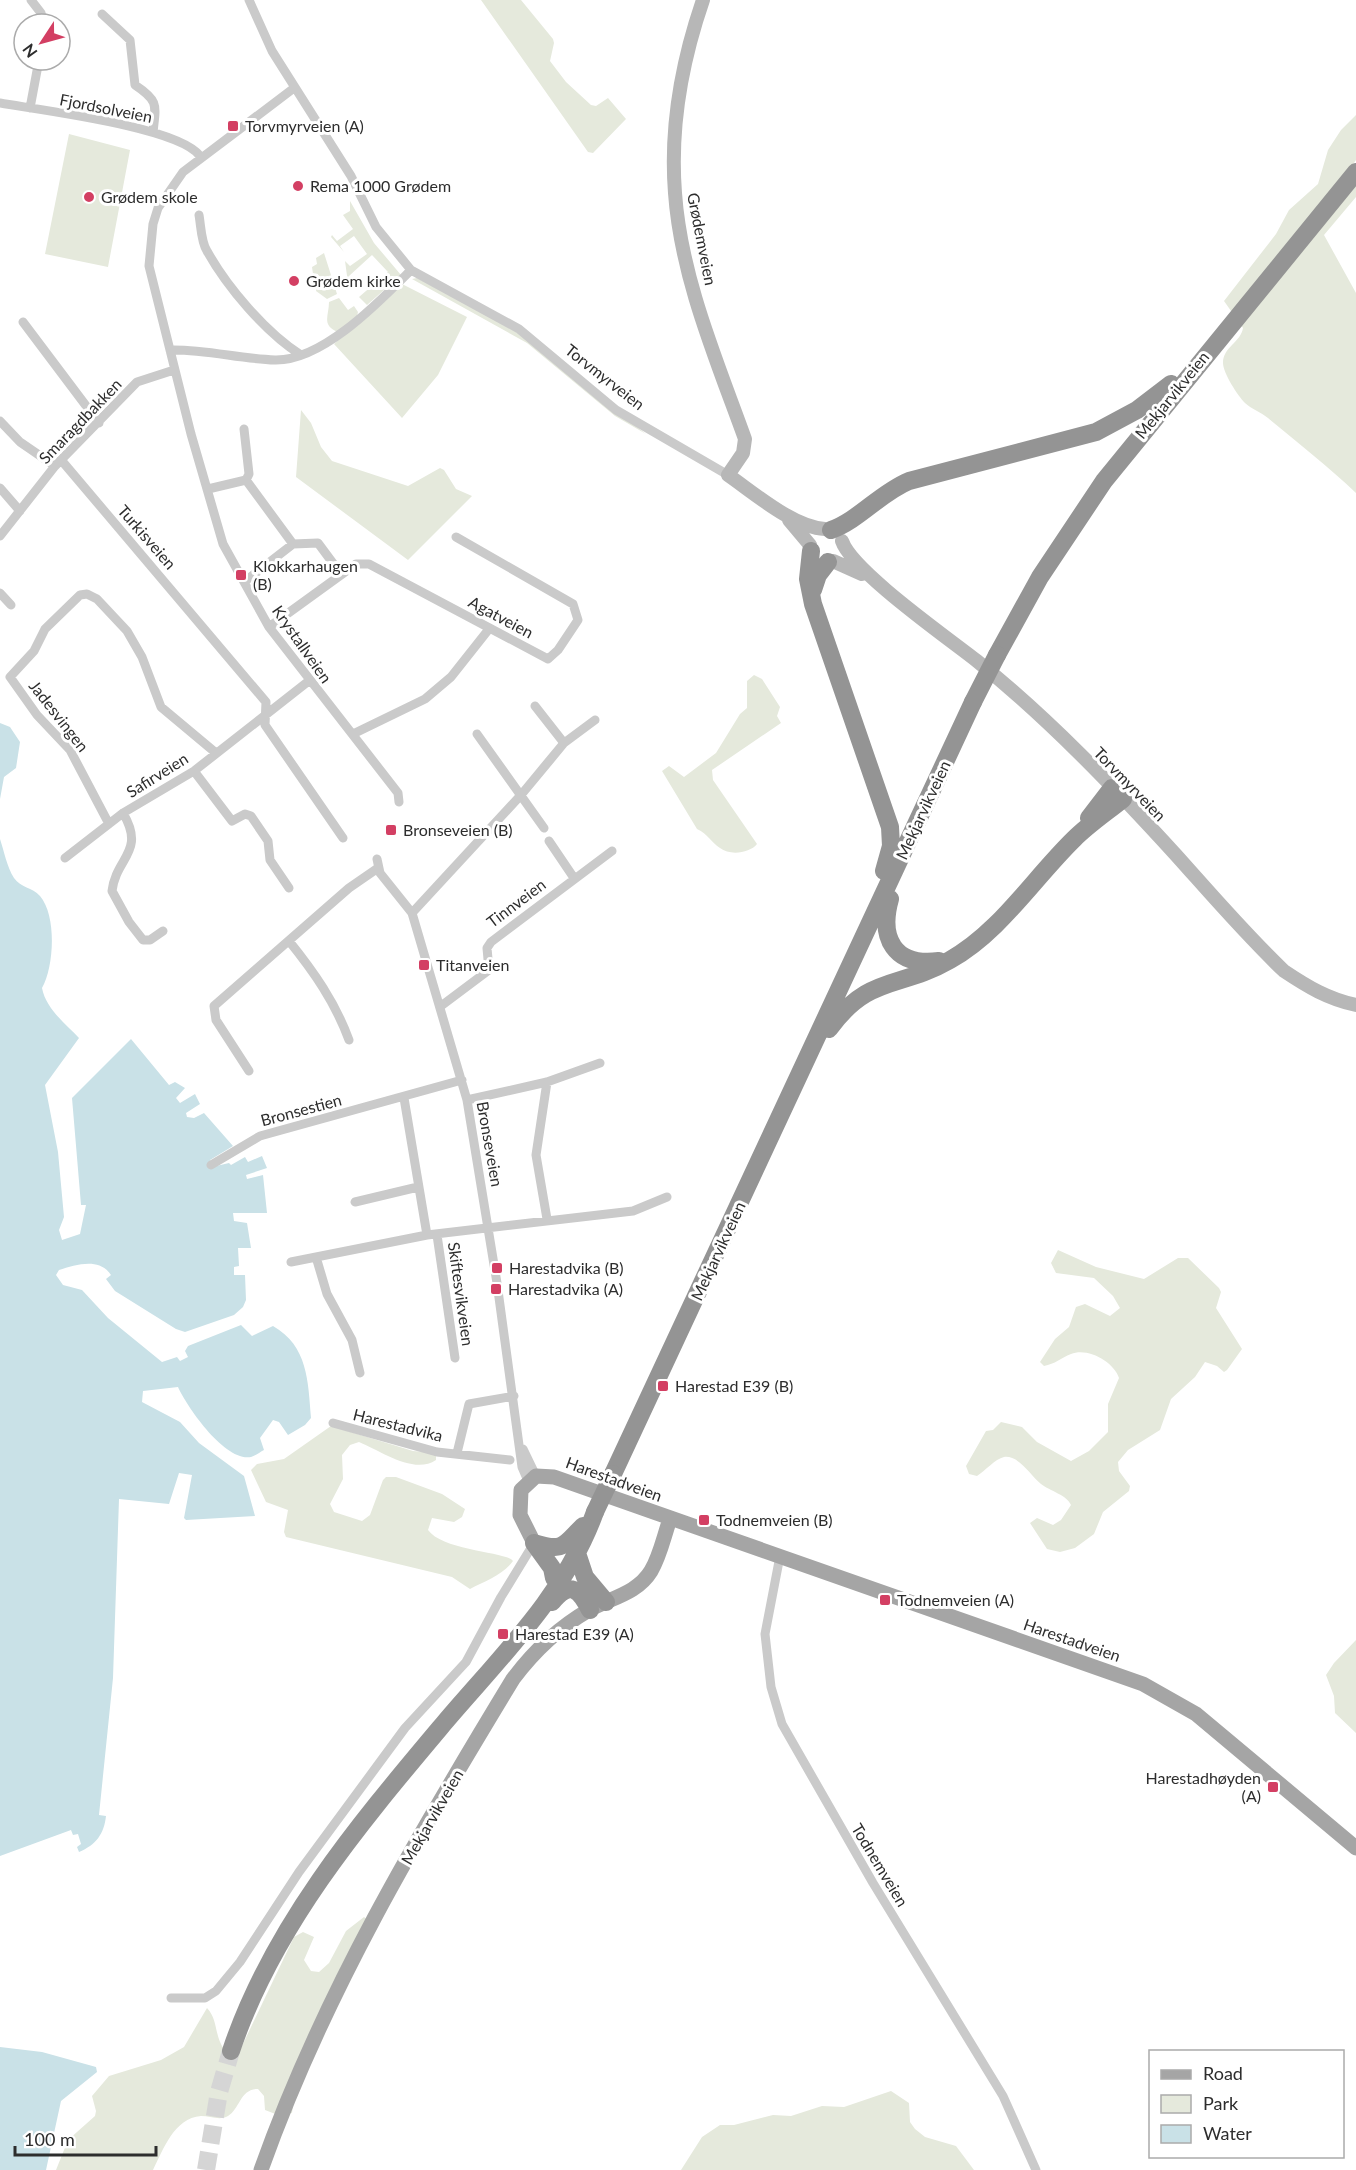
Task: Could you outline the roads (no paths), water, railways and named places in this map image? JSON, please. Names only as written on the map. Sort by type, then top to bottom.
[{"type":"highway","name":"Mekjarvikveien","points":[[558,1579],[613,1474],[973,702],[1040,577],[1104,481],[1197,364],[1356,172]]},
{"type":"highway","points":[[833,533],[879,497],[909,481],[1096,432],[1137,410],[1197,364]]},
{"type":"highway","points":[[811,548],[808,579],[813,604],[890,827],[891,846],[881,880],[881,902]]},
{"type":"highway","points":[[813,604],[816,580],[830,561]]},
{"type":"highway","points":[[804,1065],[837,1019],[856,1000],[877,987],[937,967],[958,956],[989,930],[1118,793]]},
{"type":"highway","points":[[893,874],[885,922],[894,948],[917,961],[937,961],[958,956]]},
{"type":"highway","name":"Mekjarvikveien","points":[[558,1579],[577,1553],[592,1516]]},
{"type":"highway","points":[[534,1544],[552,1548],[566,1546],[592,1516]]},
{"type":"highway","points":[[534,1544],[558,1579]]},
{"type":"highway","points":[[577,1553],[598,1606]]},
{"type":"highway","points":[[231,2051],[259,1980],[301,1906],[357,1830],[541,1610],[558,1579]]},
{"type":"highway","points":[[447,1720],[469,1686],[558,1579]]},
{"type":"highway","points":[[541,1610],[568,1588],[578,1591],[598,1606]]},
{"type":"main road","name":"Grødemveien","points":[[703,0],[692,38],[678,107],[675,194],[680,232],[695,293],[745,439],[743,453],[729,476]]},
{"type":"main road","name":"Torvmyrveien","points":[[729,476],[779,510],[812,527],[833,533],[847,553],[877,582],[998,678],[1118,793],[1284,971],[1311,990],[1336,1001],[1356,1005]]},
{"type":"main road","name":"Torvmyrveien","points":[[779,510],[811,548]]},
{"type":"main road","points":[[833,533],[842,551],[830,561],[818,559],[811,548],[813,536],[833,533]]},
{"type":"main road","name":"Torvmyrveien","points":[[830,561],[843,563],[877,582]]},
{"type":"main road","name":"Harestadveien","points":[[532,1479],[554,1477],[1143,1684],[1162,1693],[1221,1734],[1356,1848]]},
{"type":"main road","points":[[532,1479],[521,1490],[519,1508],[522,1522],[534,1544]]},
{"type":"main road","name":"Mekjarvikveien","points":[[261,2170],[294,2082],[378,1907],[444,1794],[526,1662],[557,1632],[598,1606],[625,1594],[651,1572],[670,1519]]},
{"type":"street","points":[[31,0],[40,12]]},
{"type":"street","name":"Torvmyrveien","points":[[249,0],[262,32],[294,88],[351,176],[376,227],[411,270],[519,329],[616,410],[729,476]]},
{"type":"street","points":[[102,14],[130,40],[135,86],[151,96],[156,104],[153,132]]},
{"type":"street","points":[[30,108],[37,72]]},
{"type":"street","name":"Krystallveien","points":[[294,88],[200,156],[168,191],[158,208],[153,224],[149,266],[174,370],[224,544],[269,627],[398,793],[399,802]]},
{"type":"street","name":"Fjordsolveien","points":[[0,103],[153,132],[191,146],[200,156]]},
{"type":"street","points":[[199,215],[205,249],[244,304],[287,346],[300,355]]},
{"type":"street","points":[[170,350],[278,360],[300,355],[334,340],[411,270]]},
{"type":"street","points":[[23,322],[99,423]]},
{"type":"street","name":"Smaragdbakken","points":[[0,536],[58,464],[137,382],[174,370]]},
{"type":"street","name":"Turkisveien","points":[[0,421],[20,442],[58,464],[210,633],[266,702],[266,716]]},
{"type":"street","points":[[244,429],[249,474],[246,480]]},
{"type":"street","points":[[208,489],[246,480]]},
{"type":"street","points":[[246,480],[293,544]]},
{"type":"street","points":[[0,488],[20,511]]},
{"type":"street","name":"Agatveien","points":[[269,627],[356,564],[369,564],[548,658],[558,650],[578,620],[573,604],[456,537]]},
{"type":"street","points":[[244,582],[293,544],[318,543],[341,574]]},
{"type":"street","points":[[0,592],[11,605]]},
{"type":"street","name":"Jadesvingen","points":[[109,824],[70,750],[37,715],[10,677],[34,651],[45,629],[80,595],[87,594],[97,599],[128,631],[142,657],[161,707],[216,753]]},
{"type":"street","points":[[353,734],[425,699],[451,677],[489,629]]},
{"type":"street","name":"Safirveien","points":[[65,858],[123,813],[194,771],[310,680]]},
{"type":"street","points":[[535,706],[564,743]]},
{"type":"street","points":[[266,716],[265,725],[343,838]]},
{"type":"street","points":[[412,913],[521,795],[564,743],[595,720]]},
{"type":"street","points":[[477,734],[544,828]]},
{"type":"street","points":[[194,771],[232,821],[245,814],[251,816],[268,841],[270,860],[289,888]]},
{"type":"street","points":[[123,813],[131,826],[133,844],[112,891],[129,922],[143,939],[150,940],[163,931]]},
{"type":"street","points":[[549,841],[574,878]]},
{"type":"street","name":"Tinnveien","points":[[441,1006],[489,970],[487,948],[491,942],[574,878],[612,852]]},
{"type":"street","name":"Bronseveien","points":[[249,1071],[216,1020],[214,1006],[378,864],[412,913],[462,1080],[488,1226],[520,1442],[532,1479]]},
{"type":"street","points":[[289,941],[318,977],[340,1016],[349,1040]]},
{"type":"street","points":[[467,1100],[547,1082],[600,1063]]},
{"type":"street","name":"Bronsestien","points":[[211,1165],[260,1136],[404,1098],[462,1080]]},
{"type":"street","points":[[547,1082],[536,1155],[548,1219]]},
{"type":"street","name":"Skiftesvikveien","points":[[404,1098],[410,1121],[418,1187],[432,1234],[455,1358]]},
{"type":"street","points":[[356,1202],[418,1187]]},
{"type":"street","name":"Skiftesvikveien","points":[[291,1262],[432,1234],[633,1211],[667,1197]]},
{"type":"street","points":[[316,1257],[327,1294],[352,1340],[360,1373]]},
{"type":"street","name":"Harestadvika","points":[[457,1453],[469,1404],[514,1396]]},
{"type":"street","name":"Harestadvika","points":[[333,1423],[437,1452],[510,1460]]},
{"type":"street","points":[[171,1998],[182,2000],[205,1998],[216,1991],[240,1962],[299,1872],[398,1737],[466,1662],[501,1597],[534,1544]]},
{"type":"street","name":"Todnemveien","points":[[780,1556],[765,1634],[771,1687],[782,1724],[873,1883],[1003,2096],[1036,2170]]},
{"type":"water","points":[[0,723],[10,727],[20,742],[16,768],[4,777],[0,799]]},
{"type":"water","points":[[0,839],[14,878],[37,893],[45,905],[49,916],[52,942],[49,968],[42,988],[44,996],[62,1021],[79,1038],[45,1085],[58,1152],[64,1217],[59,1230],[62,1240],[80,1234],[86,1205],[81,1205],[72,1098],[131,1039],[169,1085],[175,1082],[185,1088],[176,1098],[180,1103],[195,1094],[200,1104],[186,1113],[187,1117],[194,1118],[204,1113],[233,1146],[210,1160],[212,1167],[229,1163],[231,1165],[245,1157],[248,1162],[262,1156],[267,1168],[246,1175],[247,1179],[263,1175],[267,1213],[233,1213],[234,1221],[247,1223],[251,1248],[238,1248],[239,1266],[234,1267],[234,1275],[245,1275],[246,1300],[243,1307],[234,1315],[185,1332],[176,1329],[115,1291],[106,1279],[111,1275],[100,1266],[80,1265],[59,1270],[56,1275],[63,1285],[82,1290],[108,1318],[162,1362],[177,1357],[180,1361],[188,1357],[185,1351],[188,1346],[241,1325],[252,1336],[273,1326],[285,1334],[300,1354],[307,1378],[311,1418],[305,1425],[288,1435],[279,1422],[273,1420],[260,1438],[264,1450],[251,1457],[241,1456],[230,1451],[208,1431],[178,1387],[143,1391],[142,1402],[180,1422],[199,1443],[244,1476],[255,1516],[186,1520],[184,1518],[192,1475],[179,1473],[169,1504],[119,1499],[113,1678],[99,1815],[106,1816],[103,1828],[98,1838],[90,1846],[79,1852],[77,1847],[81,1844],[78,1834],[73,1835],[71,1830],[0,1856]]},
{"type":"water","points":[[0,2047],[42,2052],[96,2067],[97,2072],[61,2101],[46,2170],[0,2170]]},
{"type":"tunnel","points":[[206,2170],[219,2092],[231,2051]]},
{"type":"place","name":"Torvmyrveien (A)","points":[[233,126]]},
{"type":"place","name":"Rema 1000 Grødem","points":[[298,186]]},
{"type":"place","name":"Grødem skole","points":[[89,197]]},
{"type":"place","name":"Grødem kirke","points":[[294,281]]},
{"type":"place","name":"Klokkarhaugen (B)","points":[[241,575]]},
{"type":"place","name":"Bronseveien (B)","points":[[391,830]]},
{"type":"place","name":"Titanveien","points":[[424,965]]},
{"type":"place","name":"Harestadvika (B)","points":[[497,1268]]},
{"type":"place","name":"Harestadvika (A)","points":[[496,1289]]},
{"type":"place","name":"Harestad E39 (B)","points":[[663,1386]]},
{"type":"place","name":"Todnemveien (B)","points":[[704,1520]]},
{"type":"place","name":"Todnemveien (A)","points":[[885,1600]]},
{"type":"place","name":"Harestad E39 (A)","points":[[503,1634]]},
{"type":"place","name":"Harestadhøyden (A)","points":[[1273,1787]]}]
